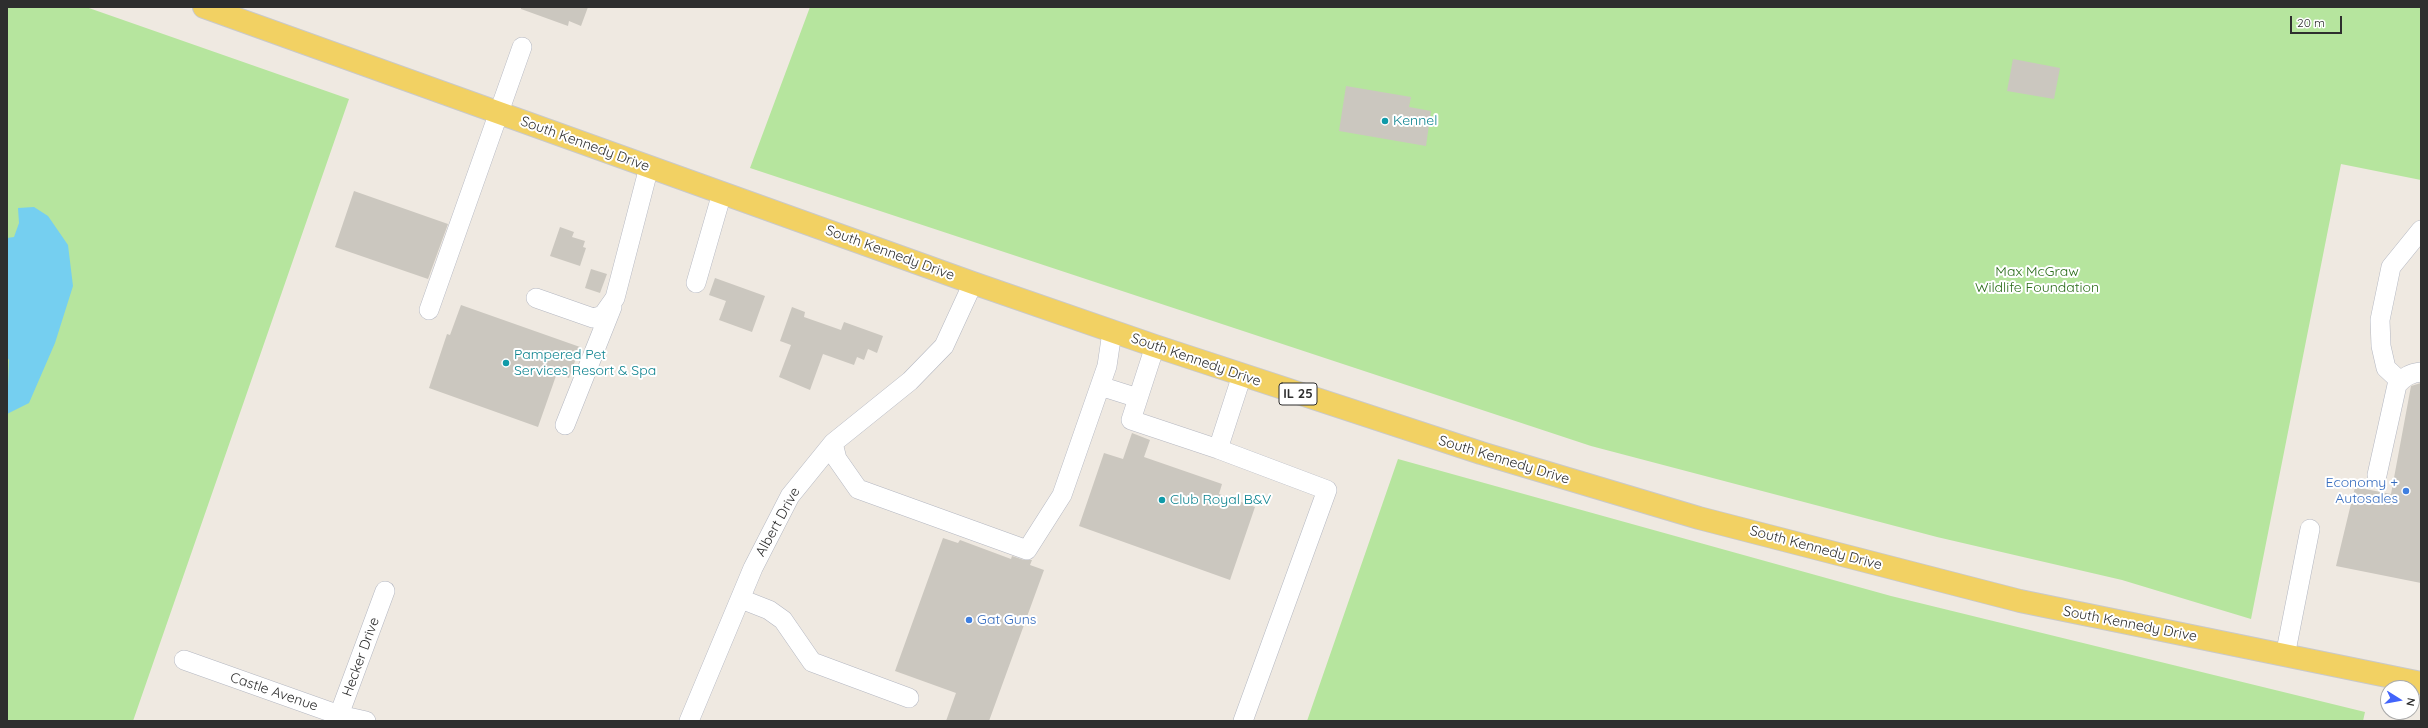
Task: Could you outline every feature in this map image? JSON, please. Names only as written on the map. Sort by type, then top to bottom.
[{"type":"main road","name":"South Kennedy Drive","points":[[209,8],[498,113],[1112,332],[1481,453],[1699,518],[2020,601],[2421,683]]},
{"type":"street","points":[[429,310],[522,47]]},
{"type":"street","points":[[565,425],[615,298],[649,167]]},
{"type":"street","points":[[696,283],[722,193]]},
{"type":"street","points":[[2400,381],[2386,368],[2380,346],[2380,320],[2391,267],[2421,230]]},
{"type":"street","name":"Albert Drive","points":[[689,721],[766,541],[790,496],[833,443],[910,381],[944,346],[973,283]]},
{"type":"street","points":[[536,298],[593,318],[603,315],[615,298]]},
{"type":"street","points":[[833,443],[837,459],[858,489],[1027,550],[1062,495],[1107,366],[1112,332]]},
{"type":"street","points":[[1155,346],[1131,420],[1218,449],[1327,490],[1243,721]]},
{"type":"street","points":[[2377,475],[2394,396],[2400,381],[2414,373],[2421,372]]},
{"type":"street","points":[[1218,449],[1242,375]]},
{"type":"street","points":[[1100,386],[1138,398]]},
{"type":"street","points":[[2285,656],[2310,529]]},
{"type":"street","name":"Hecker Drive","points":[[337,718],[385,591]]},
{"type":"street","points":[[741,599],[769,610],[783,620],[812,662],[909,698]]},
{"type":"street","name":"Castle Avenue","points":[[184,660],[337,718],[366,721]]},
{"type":"green space","points":[[7,7],[86,7],[349,99],[133,721],[7,721]]},
{"type":"green space","name":"Max McGraw Wildlife Foundation","points":[[810,7],[2421,7],[2421,180],[2341,164],[2251,619],[2122,580],[1937,537],[1591,446],[750,168]]},
{"type":"green space","points":[[1398,459],[1891,596],[2365,712],[2363,721],[1307,721]]},
{"type":"water","points":[[34,207],[48,216],[68,245],[73,286],[55,343],[29,403],[7,414],[9,360],[7,357],[7,238],[14,237],[19,223],[18,208]]},
{"type":"building","points":[[521,7],[588,7],[581,26],[569,21],[568,26],[521,9]]},
{"type":"building","points":[[2013,59],[2060,68],[2054,99],[2007,91]]},
{"type":"building","name":"Kennel","points":[[1346,86],[1411,97],[1409,107],[1431,111],[1426,146],[1339,131]]},
{"type":"building","points":[[354,191],[448,224],[428,279],[335,247]]},
{"type":"building","points":[[560,227],[574,232],[572,237],[585,241],[583,247],[586,248],[580,266],[550,256]]},
{"type":"building","points":[[591,269],[607,274],[600,293],[585,288]]},
{"type":"building","points":[[715,278],[765,296],[752,332],[719,320],[726,301],[709,295]]},
{"type":"building","name":"Pampered Pet Services Resort & Spa","points":[[461,305],[580,347],[569,378],[557,373],[538,427],[429,388],[447,334],[450,335]]},
{"type":"building","points":[[792,307],[805,312],[804,317],[841,330],[844,322],[883,336],[877,353],[868,349],[864,360],[857,357],[854,365],[823,354],[810,390],[779,377],[791,345],[780,341]]},
{"type":"building","name":"Economy + Autosales","points":[[2421,383],[2421,583],[2336,566],[2355,487],[2391,494],[2411,386]]},
{"type":"building","name":"Club Royal B&V","points":[[1132,433],[1150,440],[1144,457],[1222,484],[1219,494],[1255,507],[1230,580],[1079,526],[1104,453],[1123,459]]},
{"type":"building","name":"Gat Guns","points":[[943,538],[958,543],[960,540],[1011,559],[1012,556],[1024,560],[1032,560],[1030,565],[1044,570],[989,721],[946,721],[956,693],[895,671]]},
{"type":"place","name":"Kennel","points":[[1385,121]]},
{"type":"place","name":"Pampered Pet Services Resort & Spa","points":[[506,363]]},
{"type":"place","name":"Economy + Autosales","points":[[2406,491]]},
{"type":"place","name":"Club Royal B&V","points":[[1162,500]]},
{"type":"place","name":"Gat Guns","points":[[969,620]]}]
